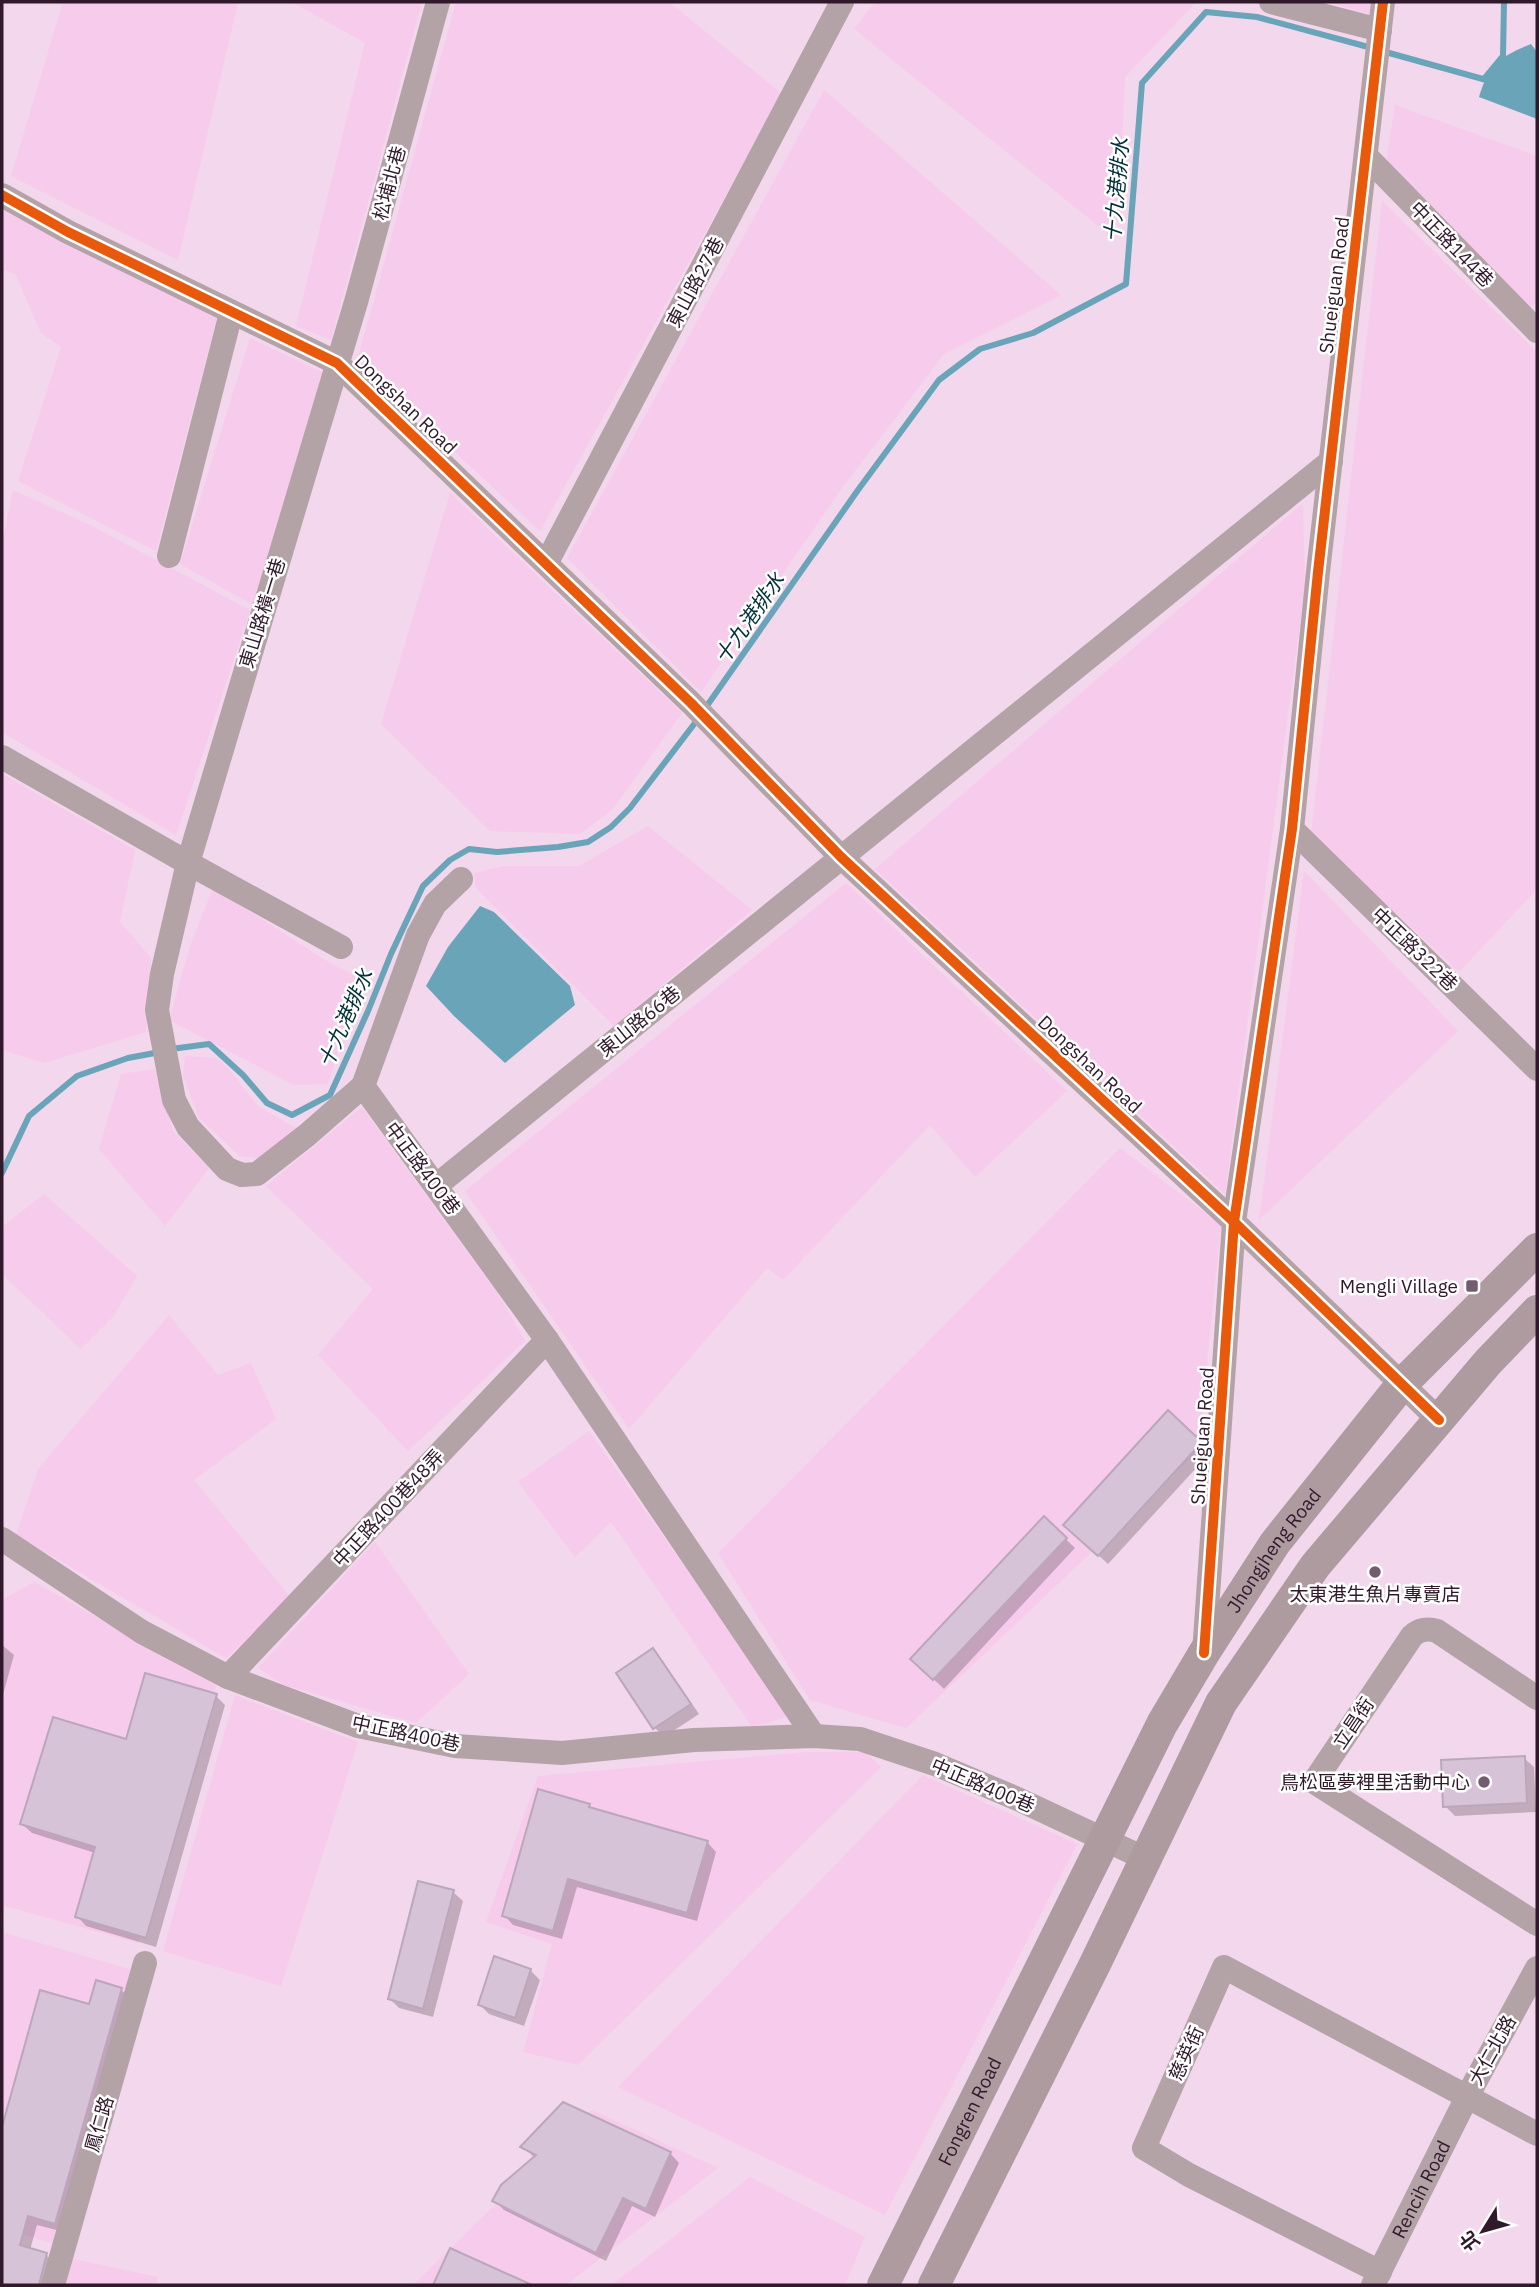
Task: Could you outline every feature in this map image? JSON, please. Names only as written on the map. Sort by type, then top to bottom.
[{"type":"main road","name":"Jhongjheng Road","points":[[1057,1938],[1162,1724],[1275,1543],[1402,1384],[1537,1249]]},
{"type":"main road","points":[[934,2285],[1222,1703],[1315,1566],[1488,1362],[1537,1311]]},
{"type":"main road","name":"Fongren Road","points":[[883,2285],[1057,1938]]},
{"type":"street","name":"松埔北巷","points":[[337,363],[438,2]]},
{"type":"street","name":"東山路27巷","points":[[547,562],[842,2]]},
{"type":"street","points":[[1271,2],[1380,35]]},
{"type":"street","name":"Shueiguan Road","points":[[1205,1653],[1234,1222],[1293,829],[1318,572],[1383,2]]},
{"type":"street","name":"中正路144巷","points":[[1366,156],[1537,331]]},
{"type":"street","name":"Dongshan Road","points":[[2,195],[68,232],[337,363],[691,702],[841,857],[1234,1222],[1439,1420]]},
{"type":"street","points":[[169,556],[231,313]]},
{"type":"street","name":"東山路橫一巷","points":[[337,363],[188,863],[162,974],[157,1010],[174,1100],[188,1127],[217,1160],[227,1169],[242,1175],[257,1174],[363,1086]]},
{"type":"street","name":"東山路66巷","points":[[437,1185],[1331,461]]},
{"type":"street","points":[[2,758],[341,947]]},
{"type":"street","name":"中正路322巷","points":[[1293,829],[1537,1069]]},
{"type":"street","points":[[363,1086],[418,935],[435,904],[461,879]]},
{"type":"street","name":"中正路400巷","points":[[363,1086],[547,1340],[814,1736]]},
{"type":"street","name":"中正路400巷48弄","points":[[228,1677],[547,1340]]},
{"type":"street","name":"中正路400巷","points":[[2,1539],[142,1632],[228,1677],[358,1726],[455,1745],[562,1753],[694,1740],[814,1736],[860,1740],[935,1764],[1146,1859]]},
{"type":"street","name":"立昌街","points":[[1537,1698],[1437,1631],[1418,1631],[1412,1636],[1314,1782],[1537,1924]]},
{"type":"street","name":"鳳仁路","points":[[53,2285],[145,1964]]},
{"type":"street","name":"慈英街","points":[[1376,2282],[1144,2148],[1224,1967],[1468,2095]]},
{"type":"street","name":"大仁北路","points":[[1468,2095],[1537,1968]]},
{"type":"street","points":[[1468,2095],[1537,2133]]},
{"type":"street","name":"Rencih Road","points":[[1376,2282],[1468,2095]]},
{"type":"shaded area","points":[[63,2],[238,2],[178,260],[11,176]]},
{"type":"shaded area","points":[[292,2],[422,2],[331,340],[296,326],[365,43]]},
{"type":"shaded area","points":[[456,2],[669,2],[782,94],[540,531],[357,361]]},
{"type":"shaded area","points":[[875,2],[1195,3],[1125,77],[1119,211],[1112,237],[854,29]]},
{"type":"shaded area","points":[[1328,2],[1370,2],[1369,14]]},
{"type":"shaded area","points":[[824,90],[1061,295],[944,354],[842,488],[701,692],[567,558]]},
{"type":"shaded area","points":[[1395,105],[1537,156],[1537,302],[1529,308],[1385,169]]},
{"type":"shaded area","points":[[1382,201],[1537,352],[1537,889],[1459,972],[1311,834]]},
{"type":"shaded area","points":[[2,208],[217,317],[156,551],[18,481],[61,347],[41,333],[16,275],[2,269]]},
{"type":"shaded area","points":[[250,338],[322,372],[255,606],[180,564]]},
{"type":"shaded area","points":[[13,490],[90,525],[250,610],[176,835],[2,732],[2,544]]},
{"type":"shaded area","points":[[450,493],[682,713],[613,809],[580,834],[490,831],[381,724]]},
{"type":"shaded area","points":[[1303,503],[1305,585],[1225,1194],[875,869]]},
{"type":"shaded area","points":[[2,774],[135,850],[120,922],[151,958],[146,1032],[44,1063],[2,1050]]},
{"type":"shaded area","points":[[648,826],[752,910],[614,1026],[476,888],[474,873],[504,866],[579,866]]},
{"type":"shaded area","points":[[1304,871],[1458,1031],[1259,1220]]},
{"type":"shaded area","points":[[846,883],[1067,1091],[975,1177],[930,1125],[783,1280],[767,1268],[629,1429],[465,1191]]},
{"type":"shaded area","points":[[213,888],[333,965],[361,978],[328,1084],[294,1085],[169,1020],[190,946]]},
{"type":"shaded area","points":[[185,1056],[217,1058],[258,1106],[296,1128],[261,1159],[240,1156],[199,1118],[183,1076]]},
{"type":"shaded area","points":[[155,1069],[173,1131],[209,1168],[165,1226],[99,1149],[121,1074]]},
{"type":"shaded area","points":[[362,1107],[500,1297],[525,1341],[408,1451],[318,1355],[373,1289],[266,1186]]},
{"type":"shaded area","points":[[1120,1148],[1221,1225],[1198,1451],[906,1728],[810,1700],[718,1553]]},
{"type":"shaded area","points":[[44,1194],[137,1276],[113,1317],[81,1349],[2,1274],[2,1227]]},
{"type":"shaded area","points":[[169,1315],[218,1375],[251,1363],[276,1419],[194,1480],[291,1598],[226,1658],[16,1535],[38,1469]]},
{"type":"shaded area","points":[[589,1431],[790,1716],[752,1727],[611,1522],[575,1557],[518,1482]]},
{"type":"shaded area","points":[[375,1542],[469,1674],[416,1723],[284,1685],[258,1668]]},
{"type":"shaded area","points":[[34,1582],[217,1684],[138,1943],[2,1905],[2,1600]]},
{"type":"shaded area","points":[[235,1695],[358,1742],[281,1986],[163,1951]]},
{"type":"shaded area","points":[[806,1752],[865,1752],[881,1767],[578,2065],[523,2052],[552,1944],[486,1922],[538,1776]]},
{"type":"shaded area","points":[[923,1775],[1077,1844],[885,2215],[618,2087]]},
{"type":"shaded area","points":[[2,1932],[133,1970],[55,2244],[2,2229]]},
{"type":"shaded area","points":[[592,2110],[718,2168],[566,2285],[413,2285]]},
{"type":"shaded area","points":[[750,2177],[865,2237],[845,2285],[612,2285]]},
{"type":"shaded area","points":[[73,2259],[158,2277],[156,2285],[66,2285]]},
{"type":"water","points":[[1531,44],[1537,52],[1537,119],[1479,97],[1487,77],[1497,63]]},
{"type":"water","points":[[480,906],[494,912],[570,986],[575,1005],[505,1063],[426,986],[448,947]]},
{"type":"building","points":[[1168,1410],[1202,1442],[1098,1556],[1063,1525]]},
{"type":"building","points":[[1044,1516],[1067,1538],[933,1680],[910,1659]]},
{"type":"building","points":[[653,1648],[691,1704],[653,1729],[616,1673]]},
{"type":"building","points":[[145,1673],[217,1694],[146,1938],[75,1917],[95,1847],[20,1824],[53,1717],[126,1739]]},
{"type":"building","name":"鳥松區夢裡里活動中心","points":[[1525,1756],[1527,1803],[1443,1807],[1441,1760]]},
{"type":"building","points":[[538,1789],[590,1804],[589,1807],[708,1841],[687,1913],[568,1879],[553,1931],[502,1916]]},
{"type":"building","points":[[418,1881],[454,1890],[423,2009],[388,1999]]},
{"type":"building","points":[[494,1956],[531,1969],[515,2018],[478,2005]]},
{"type":"building","points":[[96,1980],[122,1988],[55,2224],[28,2216],[20,2245],[47,2253],[39,2285],[2,2285],[2,2127],[40,1990],[89,2004]]},
{"type":"building","points":[[563,2102],[671,2152],[646,2209],[623,2198],[596,2253],[492,2201],[501,2185],[536,2155],[520,2147]]},
{"type":"building","points":[[450,2248],[532,2285],[433,2285]]},
{"type":"waterway","points":[[1484,79],[1503,56],[1504,2]]},
{"type":"waterway","name":"十九港排水","points":[[704,710],[858,490],[939,380],[980,349],[1033,333],[1126,284],[1142,83],[1206,12],[1257,17],[1372,48]]},
{"type":"waterway","name":"十九港排水","points":[[1382,51],[1490,81]]},
{"type":"waterway","name":"十九港排水","points":[[171,1049],[209,1044],[243,1075],[267,1103],[292,1115],[330,1095],[423,886],[450,860],[469,849],[497,852],[588,842],[611,827],[630,808],[698,719]]},
{"type":"waterway","name":"十九港排水","points":[[2,1173],[29,1116],[77,1076],[128,1058],[160,1052]]},
{"type":"cycle path","points":[[1204,1653],[1234,1222],[1292,829],[1318,572],[1383,2]]},
{"type":"cycle path","points":[[2,195],[68,232],[337,363],[691,703],[841,857],[1234,1222],[1439,1420]]},
{"type":"place","name":"Mengli Village","points":[[1472,1286]]},
{"type":"place","name":"太東港生魚片專賣店","points":[[1375,1572]]},
{"type":"place","name":"鳥松區夢裡里活動中心","points":[[1484,1782]]}]
